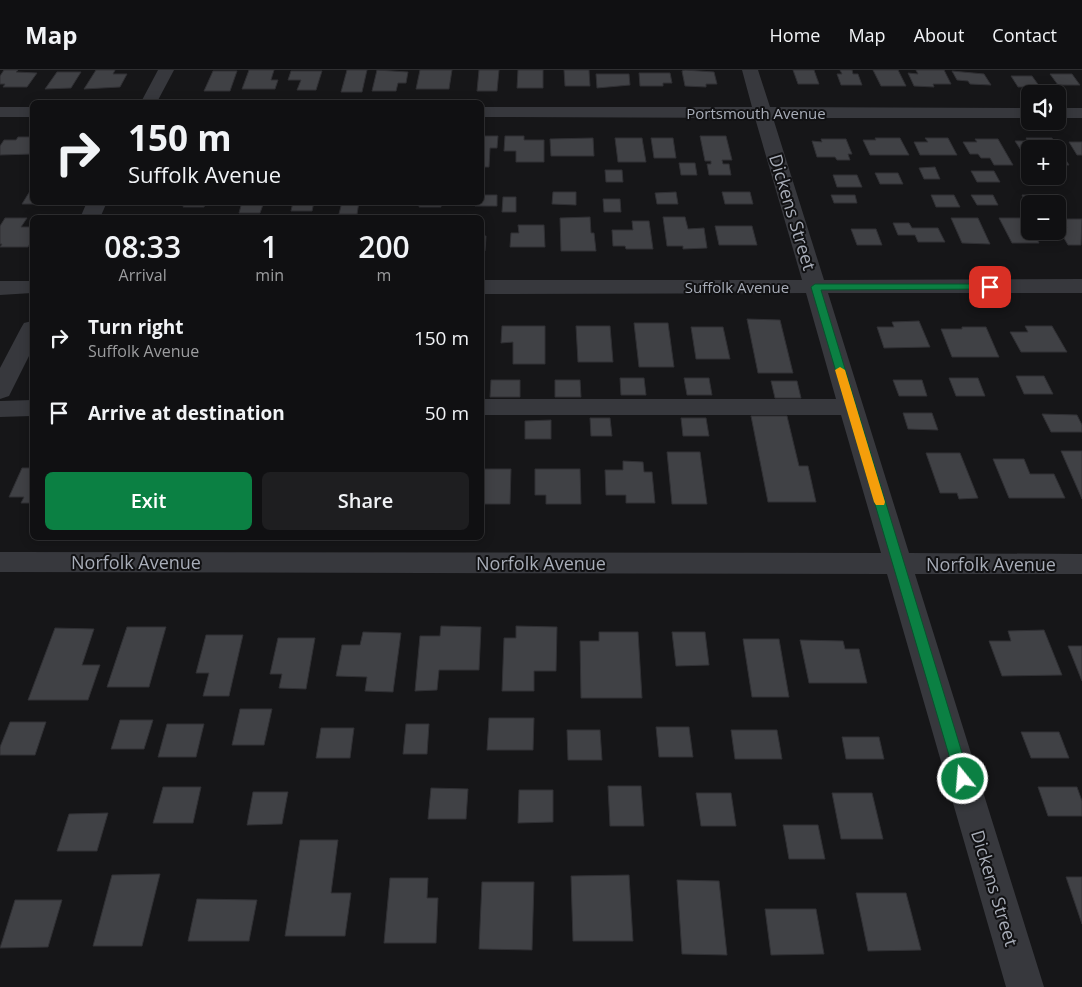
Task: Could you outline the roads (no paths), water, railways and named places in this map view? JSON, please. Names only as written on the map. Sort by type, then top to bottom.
[{"type":"street","points":[[150,100],[166,70]]},
{"type":"street","name":"Dickens Street","points":[[750,70],[1025,987]]},
{"type":"street","points":[[0,112],[30,112]]},
{"type":"street","name":"Portsmouth Avenue","points":[[484,112],[1021,113]]},
{"type":"street","points":[[1066,113],[1082,113]]},
{"type":"street","name":"Suffolk Avenue","points":[[484,287],[1082,286]]},
{"type":"street","points":[[0,288],[30,288]]},
{"type":"street","points":[[0,391],[30,332]]},
{"type":"street","points":[[484,408],[851,407]]},
{"type":"street","points":[[0,408],[30,408]]},
{"type":"street","name":"Norfolk Avenue","points":[[0,562],[1082,564]]}]
